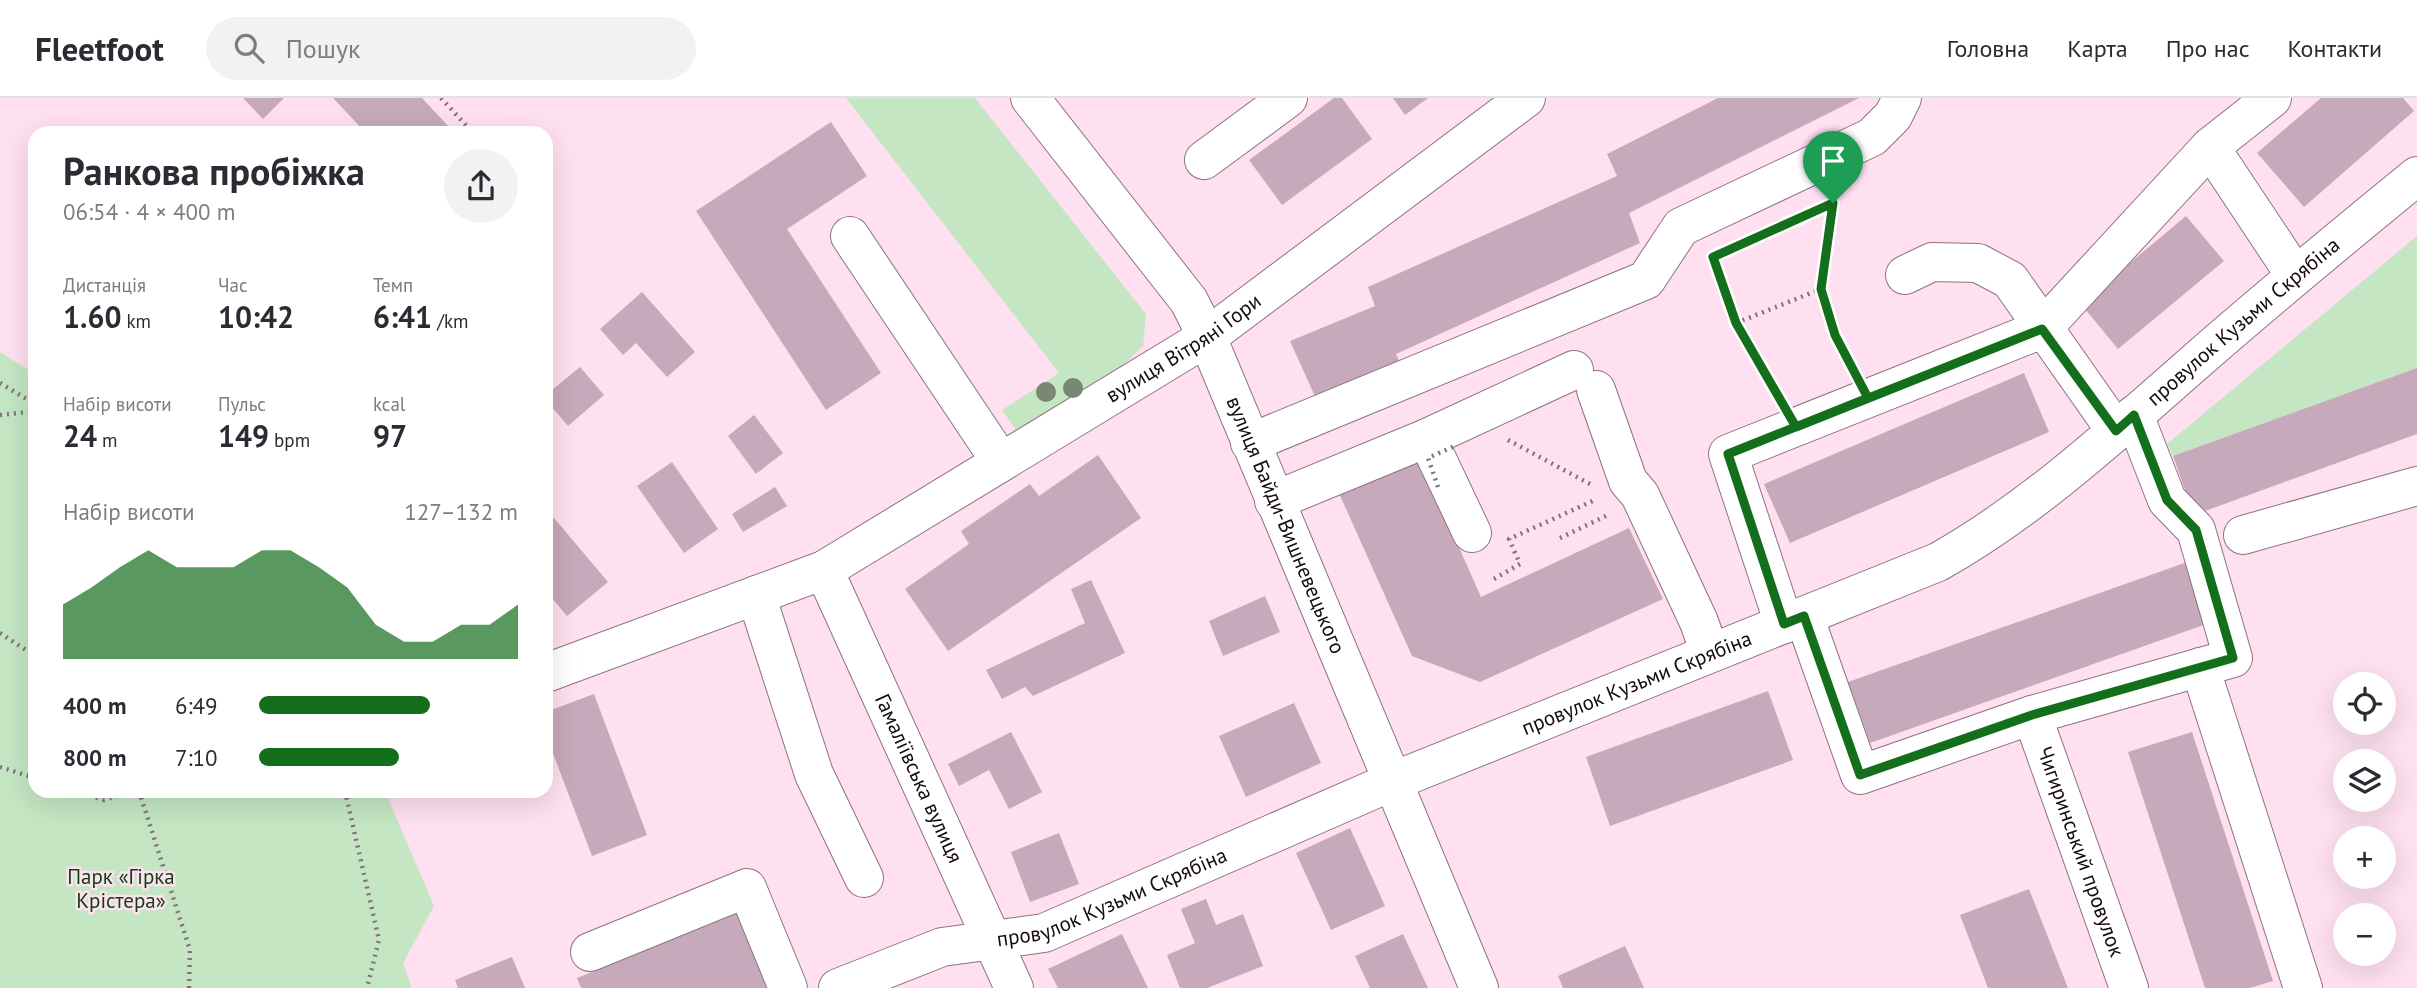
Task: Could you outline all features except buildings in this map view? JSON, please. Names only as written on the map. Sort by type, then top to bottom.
[{"type":"street","name":"вулиця Байди-Вишневецького","points":[[1030,98],[1189,301],[1207,337],[1479,988]]},
{"type":"street","points":[[1204,160],[1288,98]]},
{"type":"street","name":"вулиця Вітряні Гори","points":[[553,670],[824,570],[1207,337],[1526,98]]},
{"type":"street","points":[[1250,443],[1646,280],[1681,227],[1872,137],[1893,116],[1902,98]]},
{"type":"street","points":[[1905,275],[1932,262],[1978,263],[2010,280],[2042,329],[2125,423],[2167,500],[2196,530],[2233,658],[2032,715],[1860,775],[1728,454],[2042,329],[2210,147],[2272,98]]},
{"type":"street","points":[[2210,147],[2295,275]]},
{"type":"street","name":"провулок Кузьми Скрябіна","points":[[838,988],[942,947],[1044,933],[1391,782],[1938,562],[1984,536],[2125,423],[2295,275],[2417,176]]},
{"type":"street","points":[[850,236],[1001,462]]},
{"type":"street","points":[[1274,501],[1442,441],[1540,390],[1585,380],[1629,481],[1629,503],[1699,622],[1710,653]]},
{"type":"street","points":[[1442,441],[1472,533]]},
{"type":"street","points":[[2243,535],[2417,486]]},
{"type":"street","name":"Гамаліївська вулиця","points":[[824,570],[1014,988]]},
{"type":"street","points":[[756,595],[814,774],[864,878]]},
{"type":"street","points":[[2200,667],[2303,988]]},
{"type":"street","name":"Чигиринський провулок","points":[[2032,715],[2129,988]]},
{"type":"street","points":[[590,952],[747,887],[788,988]]},
{"type":"path","points":[[442,98],[467,126]]},
{"type":"path","points":[[1796,427],[1736,323],[1713,257],[1833,203],[1821,289],[1835,335],[1868,398]]},
{"type":"path","points":[[1736,323],[1821,289]]},
{"type":"path","points":[[0,383],[28,400]]},
{"type":"path","points":[[0,415],[28,412]]},
{"type":"path","points":[[1498,435],[1596,487]]},
{"type":"path","points":[[1438,487],[1427,458],[1442,441],[1466,439]]},
{"type":"path","points":[[1494,579],[1520,564],[1509,540],[1609,493],[1629,503]]},
{"type":"path","points":[[1560,538],[1629,503]]},
{"type":"path","points":[[0,633],[28,651]]},
{"type":"path","points":[[0,767],[28,776]]},
{"type":"path","points":[[139,798],[190,950],[189,988]]},
{"type":"path","points":[[347,798],[379,940],[367,988]]},
{"type":"green space","points":[[846,98],[975,98],[1146,314],[1143,346],[1119,369],[1018,433],[1002,410],[1059,373]]},
{"type":"green space","points":[[2417,236],[2417,368],[2173,456],[2167,444]]},
{"type":"green space","name":"Парк «Гірка Крістера»","points":[[0,352],[28,370],[28,798],[388,798],[434,906],[403,963],[412,988],[0,988]]},
{"type":"route","points":[[1833,203],[1713,257],[1736,323],[1796,427],[2042,329],[2116,431],[2134,415],[2167,500],[2196,530],[2233,658],[2032,715],[1860,775],[1804,616],[1784,624],[1728,454],[1868,398],[1835,335],[1821,289],[1833,203]]}]
